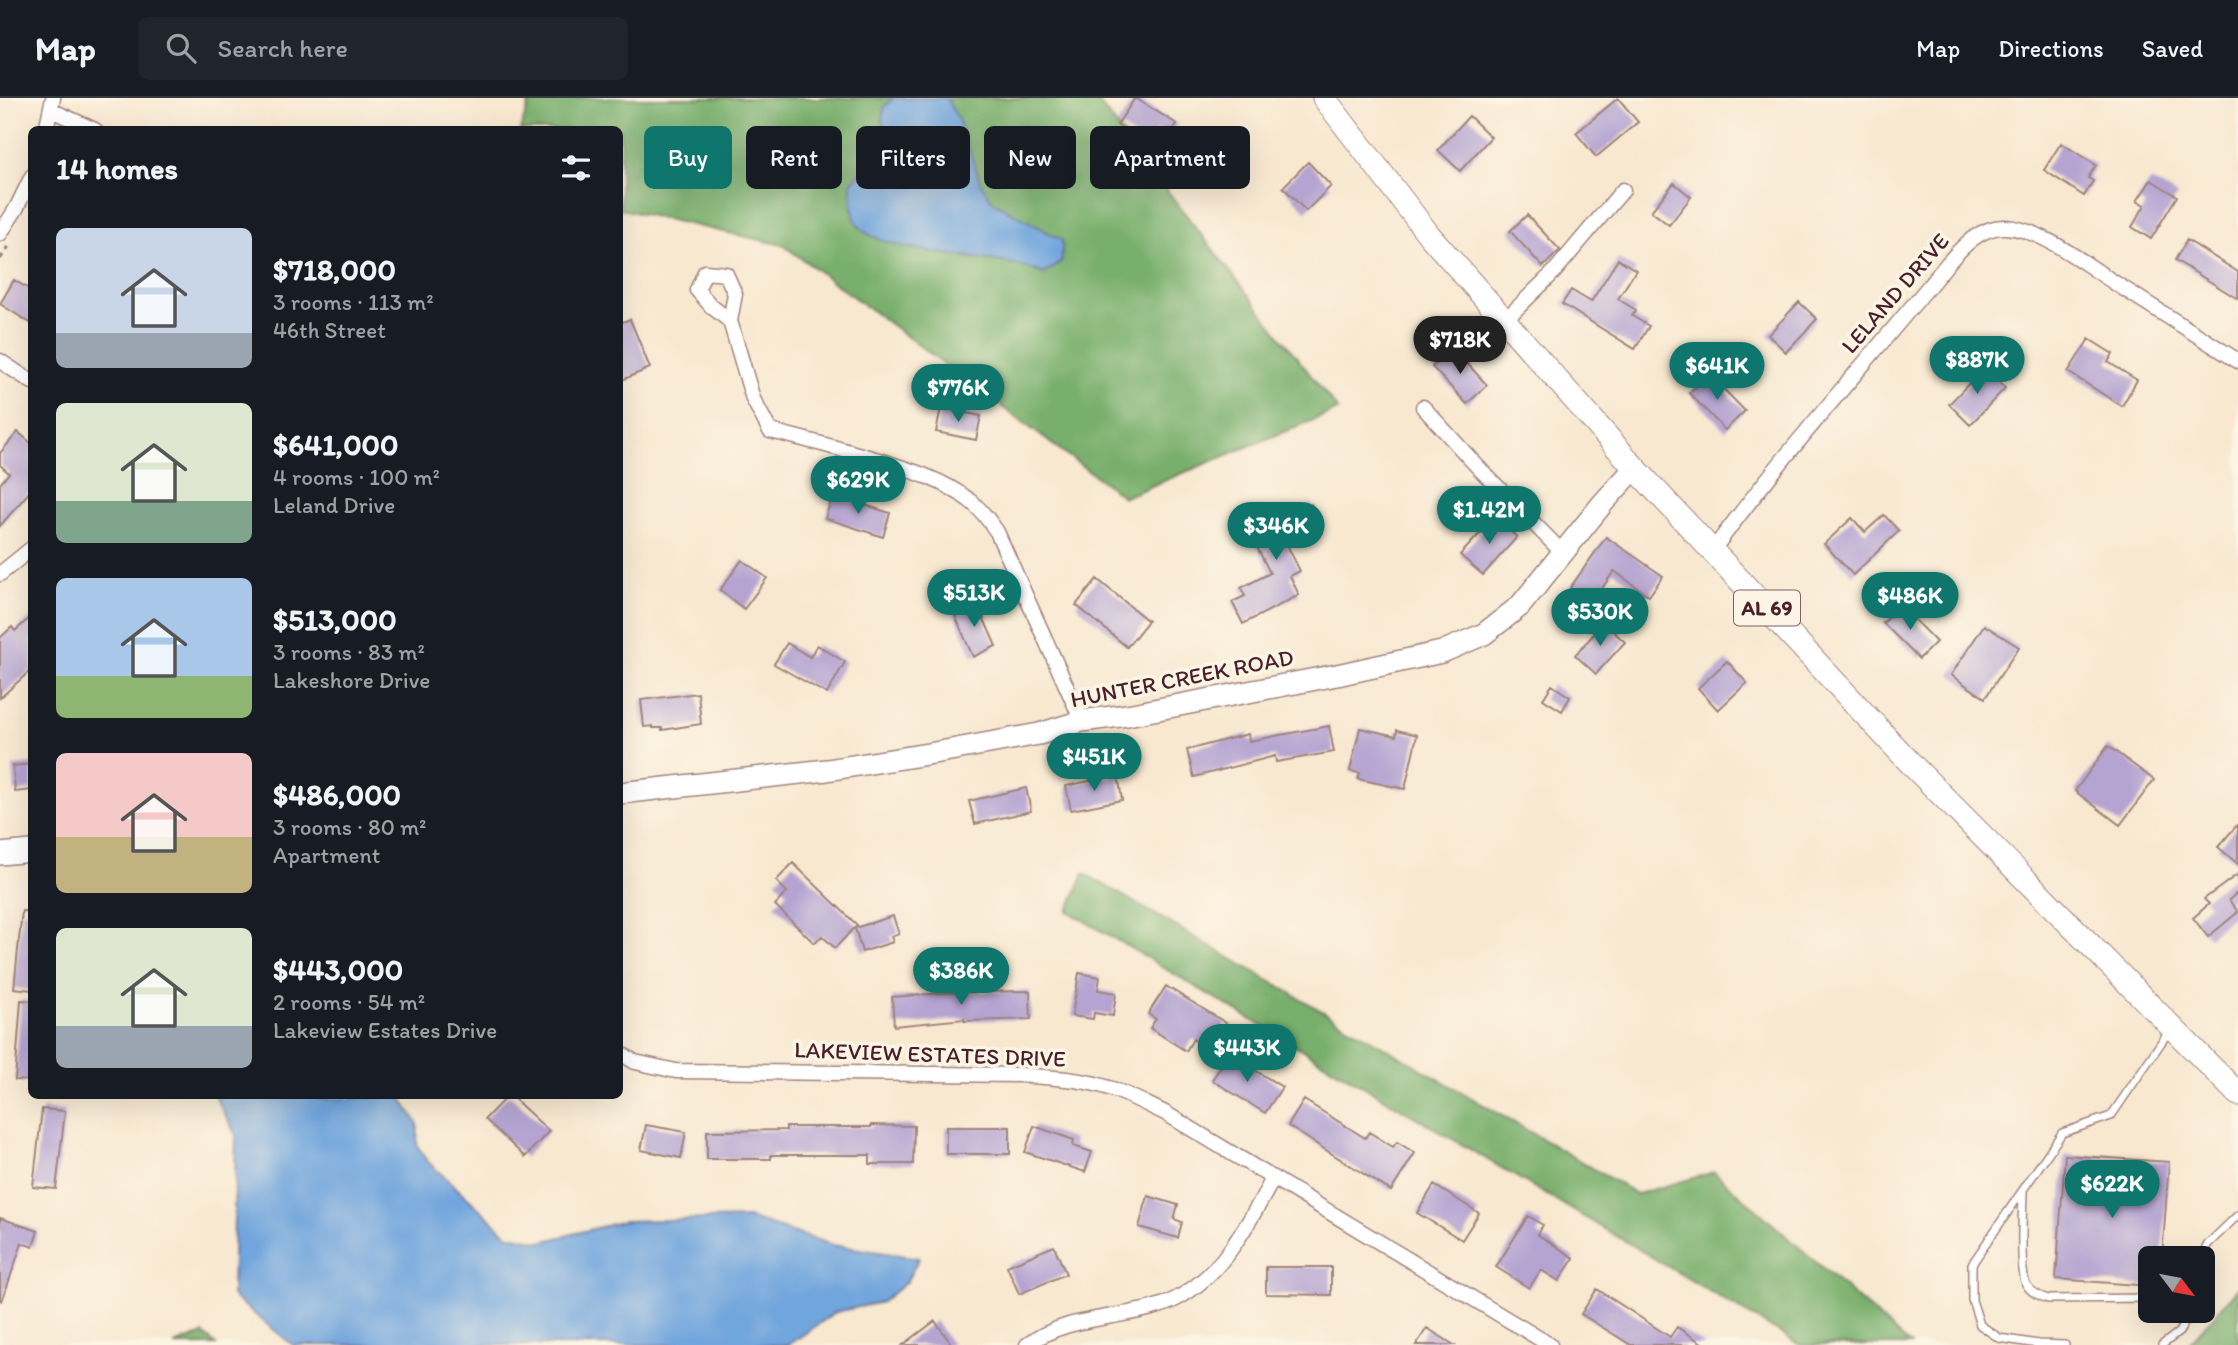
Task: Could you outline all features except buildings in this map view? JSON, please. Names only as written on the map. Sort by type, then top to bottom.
[{"type":"main road","name":"AL 69","points":[[1324,98],[1421,225],[1635,468],[1915,768],[2238,1094]]},
{"type":"main road","name":"HUNTER CREEK ROAD","points":[[623,793],[827,770],[934,753],[1039,734],[1082,721],[1337,675],[1442,652],[1484,634],[1520,607],[1562,552],[1635,468]]},
{"type":"main road","points":[[0,854],[28,851]]},
{"type":"street","points":[[48,126],[52,104],[88,126]]},
{"type":"street","points":[[0,234],[28,184]]},
{"type":"street","points":[[1504,321],[1554,272],[1623,190]]},
{"type":"street","name":"LELAND DRIVE","points":[[1713,550],[1794,444],[1948,263],[1981,233],[2003,226],[2024,230],[2062,250],[2238,361]]},
{"type":"street","points":[[730,321],[753,399],[770,431],[809,439],[912,471],[951,488],[970,500],[985,515],[998,532],[1082,721]]},
{"type":"street","points":[[0,361],[28,379]]},
{"type":"street","points":[[1423,407],[1562,552]]},
{"type":"street","points":[[0,574],[28,551]]},
{"type":"street","name":"LAKEVIEW ESTATES DRIVE","points":[[623,1055],[635,1062],[676,1071],[1020,1075],[1084,1082],[1126,1094],[1165,1113],[1550,1345]]},
{"type":"street","points":[[1027,1345],[1051,1331],[1071,1324],[1155,1307],[1175,1300],[1193,1289],[1209,1276],[1223,1259],[1247,1226],[1273,1179]]},
{"type":"lane","points":[[2065,1345],[1998,1338],[1980,1325],[1972,1300],[1972,1264],[2062,1133],[2112,1116],[2171,1027]]},
{"type":"lane","points":[[2023,1189],[2024,1271],[2026,1284],[2036,1295],[2048,1300],[2138,1298]]},
{"type":"lane","points":[[2207,1246],[2238,1215]]},
{"type":"lane","points":[[2162,1345],[2179,1332],[2185,1323]]},
{"type":"green space","points":[[531,98],[1095,98],[1117,126],[1090,126],[1090,189],[1166,189],[1338,410],[1124,497],[783,245],[623,210],[623,126],[521,126]]},
{"type":"green space","points":[[1084,873],[1637,1194],[1714,1172],[1910,1345],[1800,1345],[1068,911]]},
{"type":"green space","points":[[2238,1288],[2238,1345],[2188,1345],[2207,1323],[2216,1323],[2216,1313]]},
{"type":"green space","points":[[203,1334],[216,1345],[174,1345]]},
{"type":"water","points":[[893,98],[946,98],[961,126],[884,126],[884,107]]},
{"type":"water","points":[[970,152],[982,186],[995,203],[1062,240],[1062,261],[1044,274],[1013,264],[930,252],[885,241],[869,234],[858,225],[851,198],[851,182],[856,177],[856,189],[970,189]]},
{"type":"water","points":[[217,1099],[402,1099],[418,1124],[417,1145],[427,1161],[507,1234],[541,1242],[624,1221],[748,1218],[833,1245],[919,1258],[906,1282],[882,1302],[836,1312],[788,1345],[293,1345],[232,1296],[236,1135]]}]
